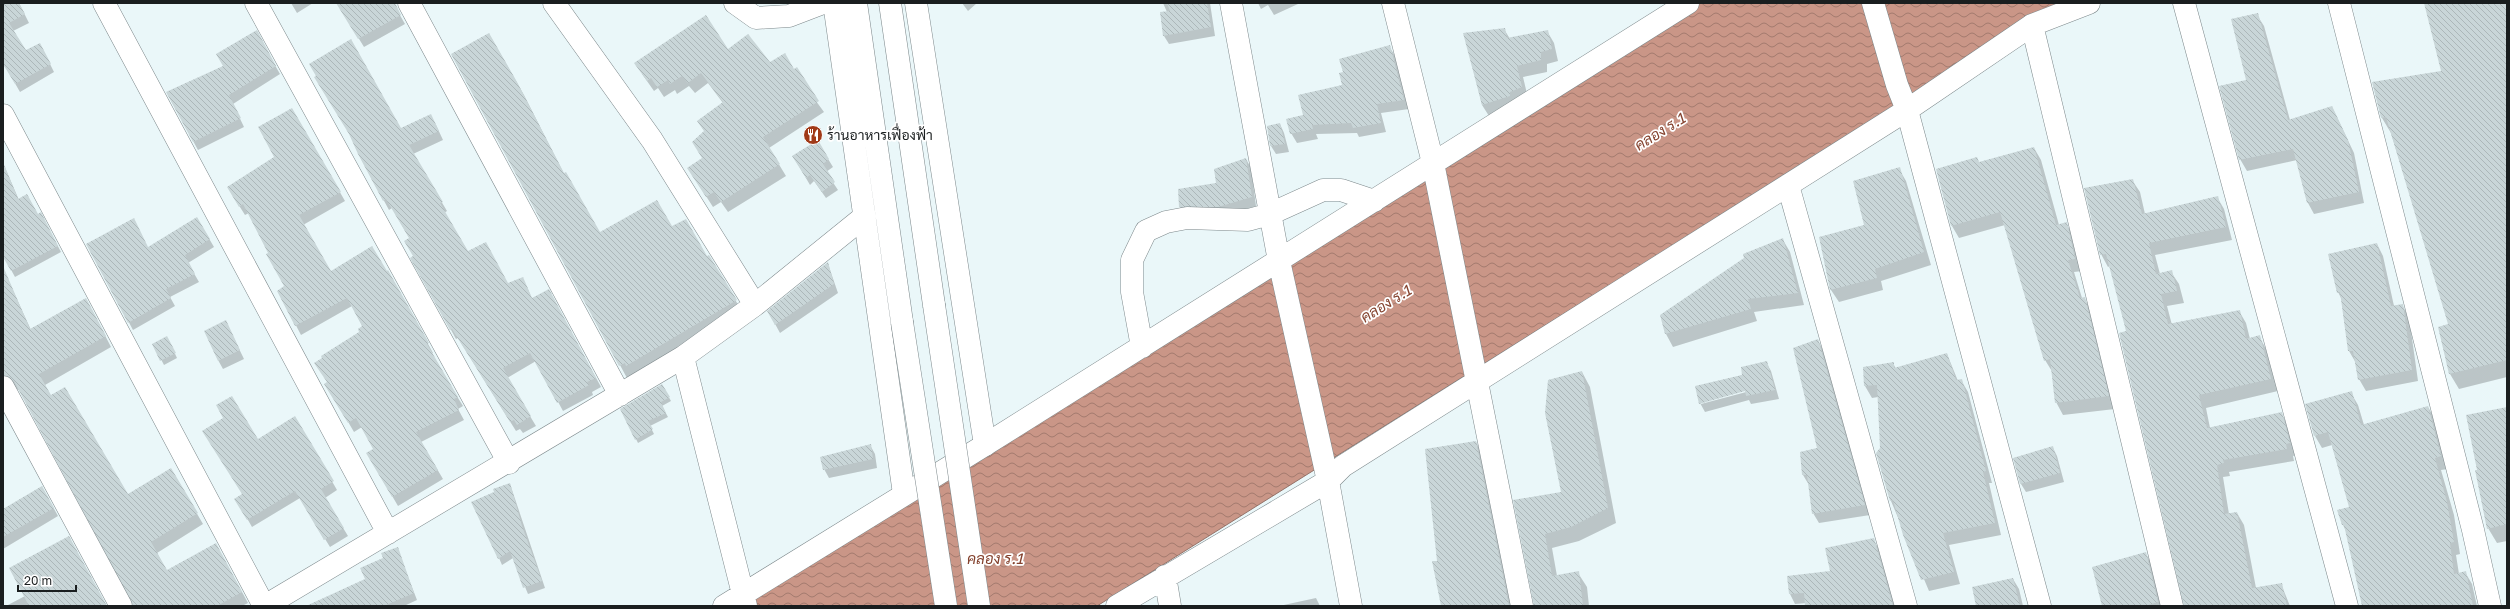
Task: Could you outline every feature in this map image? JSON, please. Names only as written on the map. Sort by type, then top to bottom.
[{"type":"street","points":[[104,3],[388,533]]},
{"type":"street","points":[[256,3],[508,463]]},
{"type":"street","points":[[409,3],[620,395]]},
{"type":"street","points":[[554,3],[652,140],[754,306]]},
{"type":"street","points":[[735,3],[756,18],[789,16],[823,3]]},
{"type":"street","points":[[834,3],[904,494]]},
{"type":"street","points":[[856,3],[902,322],[946,606]]},
{"type":"street","points":[[890,3],[979,606]]},
{"type":"street","points":[[916,3],[986,445]]},
{"type":"street","points":[[1231,3],[1279,261],[1328,481],[1351,606]]},
{"type":"street","points":[[1393,3],[1435,174],[1522,606]]},
{"type":"street","points":[[724,606],[745,600],[904,494],[986,445],[1374,201],[1435,174],[1688,3]]},
{"type":"street","points":[[1873,3],[1897,85],[1907,110],[2040,606]]},
{"type":"street","points":[[1118,606],[1165,576],[1328,481],[1343,466],[1476,372],[1788,185],[1907,110],[2032,25],[2089,3]]},
{"type":"street","points":[[2184,3],[2347,606]]},
{"type":"street","points":[[2339,3],[2473,530],[2490,606]]},
{"type":"street","points":[[2032,25],[2172,606]]},
{"type":"street","points":[[3,115],[265,606],[508,463],[683,357],[754,306],[865,216]]},
{"type":"street","points":[[1788,185],[1906,606]]},
{"type":"street","points":[[1142,347],[1132,292],[1132,260],[1146,231],[1166,222],[1187,218],[1248,220],[1270,214],[1323,190],[1342,190],[1374,201]]},
{"type":"street","points":[[683,357],[745,600]]},
{"type":"street","points":[[3,387],[121,606]]},
{"type":"street","points":[[1165,576],[1170,606]]},
{"type":"water","name":"คลอง ร.1","points":[[1697,3],[2060,3],[1097,606],[734,606]]},
{"type":"building","points":[[3,3],[19,3],[25,14],[9,23],[26,50],[40,43],[51,64],[15,84],[3,64]]},
{"type":"building","points":[[336,3],[395,3],[401,15],[358,39]]},
{"type":"building","points":[[1167,3],[1207,3],[1211,27],[1163,36],[1160,12],[1170,11]]},
{"type":"building","points":[[2424,3],[2507,3],[2507,360],[2449,374],[2438,327],[2448,324],[2386,117],[2381,118],[2372,82],[2441,71]]},
{"type":"building","points":[[2258,13],[2288,120],[2332,106],[2348,140],[2359,192],[2307,203],[2293,149],[2239,160],[2219,86],[2246,80],[2231,19]]},
{"type":"building","points":[[706,15],[728,49],[748,34],[770,62],[785,53],[794,69],[797,67],[819,101],[763,137],[780,164],[721,202],[714,192],[706,197],[687,168],[702,158],[692,142],[704,131],[697,121],[723,102],[701,73],[688,83],[682,76],[670,84],[668,80],[657,87],[651,78],[647,81],[634,63]]},
{"type":"building","points":[[1505,28],[1507,38],[1548,30],[1552,49],[1541,52],[1541,60],[1517,66],[1522,87],[1510,92],[1510,96],[1482,105],[1463,33]]},
{"type":"building","points":[[257,30],[276,66],[229,95],[241,118],[193,142],[166,92],[223,66],[216,54]]},
{"type":"building","points":[[489,33],[517,82],[564,173],[566,172],[600,232],[657,200],[672,226],[686,219],[707,256],[709,255],[737,300],[626,366],[625,363],[619,366],[451,54]]},
{"type":"building","points":[[351,39],[401,128],[431,114],[439,131],[409,145],[443,202],[440,203],[468,251],[486,242],[508,283],[523,277],[532,298],[549,289],[596,378],[587,382],[589,385],[557,403],[530,353],[503,368],[531,416],[517,425],[514,420],[510,422],[452,329],[450,330],[410,258],[413,256],[404,241],[409,238],[386,199],[383,201],[349,134],[314,77],[316,76],[309,64]]},
{"type":"building","points":[[1390,45],[1404,100],[1377,104],[1381,123],[1353,128],[1351,123],[1312,125],[1313,129],[1290,134],[1286,119],[1303,115],[1298,95],[1342,85],[1339,73],[1343,72],[1339,59]]},
{"type":"building","points":[[292,108],[341,192],[299,215],[331,271],[372,246],[387,271],[388,270],[429,343],[427,344],[458,397],[454,399],[459,410],[416,432],[438,470],[392,497],[366,453],[373,449],[356,418],[348,423],[324,384],[327,382],[314,363],[322,358],[321,356],[359,332],[358,329],[362,326],[347,298],[295,326],[277,291],[284,286],[266,254],[268,253],[243,204],[239,207],[227,187],[274,157],[258,127]]},
{"type":"building","points":[[1280,123],[1285,144],[1270,146],[1267,126]]},
{"type":"building","points":[[818,140],[829,159],[823,164],[835,182],[822,192],[810,175],[806,178],[792,156]]},
{"type":"building","points":[[2034,147],[2056,225],[2067,222],[2075,259],[2068,260],[2080,298],[2085,297],[2109,396],[2055,403],[2050,359],[2044,361],[2000,212],[1951,226],[1936,169],[1977,157],[1979,162]]},
{"type":"building","points":[[1246,158],[1252,197],[1218,207],[1179,207],[1178,189],[1216,183],[1214,169]]},
{"type":"building","points":[[3,162],[18,199],[27,194],[38,214],[41,212],[58,246],[11,271],[3,257]]},
{"type":"building","points":[[1900,167],[1924,252],[1875,269],[1877,278],[1830,290],[1819,237],[1864,225],[1853,181]]},
{"type":"building","points":[[2133,179],[2142,214],[2218,196],[2226,227],[2149,243],[2156,274],[2172,270],[2177,291],[2161,294],[2168,324],[2240,310],[2246,339],[2260,335],[2271,379],[2199,395],[2207,428],[2282,412],[2290,443],[2286,444],[2287,449],[2223,460],[2224,463],[2217,465],[2224,514],[2237,512],[2252,588],[2282,583],[2287,606],[2184,606],[2119,333],[2126,331],[2106,254],[2100,255],[2084,188]]},
{"type":"building","points":[[197,217],[210,239],[185,255],[195,274],[166,289],[171,298],[128,323],[86,244],[134,218],[148,247]]},
{"type":"building","points":[[1783,238],[1798,293],[1748,299],[1751,309],[1665,334],[1660,315],[1744,258],[1743,254]]},
{"type":"building","points":[[2377,243],[2391,306],[2403,304],[2412,370],[2358,380],[2353,351],[2348,351],[2340,292],[2337,293],[2328,254]]},
{"type":"building","points":[[828,262],[834,284],[775,325],[767,311]]},
{"type":"building","points":[[3,266],[30,329],[86,298],[106,336],[39,374],[51,395],[65,387],[128,494],[171,468],[198,513],[151,542],[167,570],[216,543],[242,592],[217,606],[133,606],[14,381],[3,375]]},
{"type":"building","points":[[226,320],[240,350],[218,361],[204,331]]},
{"type":"building","points":[[167,336],[176,353],[160,361],[152,344]]},
{"type":"building","points":[[1818,339],[1865,505],[1812,514],[1807,475],[1802,475],[1800,452],[1817,448],[1793,348]]},
{"type":"building","points":[[1947,353],[1956,380],[1962,379],[1986,471],[1983,472],[1995,523],[1943,533],[1954,572],[1921,580],[1903,535],[1893,500],[1890,501],[1876,453],[1880,448],[1877,385],[1864,386],[1863,367],[1894,362],[1894,368]]},
{"type":"building","points":[[1767,361],[1775,390],[1746,396],[1745,391],[1699,404],[1695,386],[1742,375],[1741,367]]},
{"type":"building","points":[[1582,371],[1608,508],[1571,527],[1545,534],[1552,576],[1579,571],[1583,606],[1534,606],[1513,500],[1561,492],[1545,413],[1548,380]]},
{"type":"building","points":[[662,384],[670,397],[661,402],[666,413],[648,421],[653,429],[635,440],[620,409]]},
{"type":"building","points":[[2352,391],[2361,425],[2428,406],[2441,456],[2435,458],[2447,502],[2454,542],[2450,543],[2454,574],[2466,571],[2473,606],[2362,606],[2344,525],[2342,525],[2337,510],[2349,507],[2328,432],[2314,436],[2305,404]]},
{"type":"building","points":[[232,396],[258,439],[295,416],[334,481],[321,489],[344,528],[324,540],[295,491],[247,520],[234,499],[242,494],[202,431],[223,418],[216,405]]},
{"type":"building","points":[[2507,407],[2507,524],[2487,529],[2466,415]]},
{"type":"building","points":[[1476,441],[1509,606],[1441,606],[1432,561],[1437,561],[1425,449]]},
{"type":"building","points":[[871,444],[873,459],[823,470],[820,457]]},
{"type":"building","points":[[2053,446],[2060,473],[2020,484],[2013,458]]},
{"type":"building","points":[[510,483],[522,526],[542,581],[523,588],[510,551],[498,559],[471,502],[494,492],[493,489]]},
{"type":"building","points":[[42,486],[54,508],[3,537],[3,509]]},
{"type":"building","points":[[69,536],[107,606],[29,606],[9,568]]},
{"type":"building","points":[[1874,538],[1893,606],[1805,606],[1804,593],[1789,594],[1787,576],[1830,571],[1825,548]]},
{"type":"building","points":[[398,547],[414,593],[384,606],[306,606],[365,579],[360,568],[383,558],[381,553]]},
{"type":"building","points":[[2146,552],[2158,602],[2145,606],[2102,606],[2092,567]]},
{"type":"building","points":[[2013,578],[2020,606],[1976,606],[1972,587]]},
{"type":"place","name":"ร้านอาหารเฟื่องฟ้า","points":[[813,135]]}]
